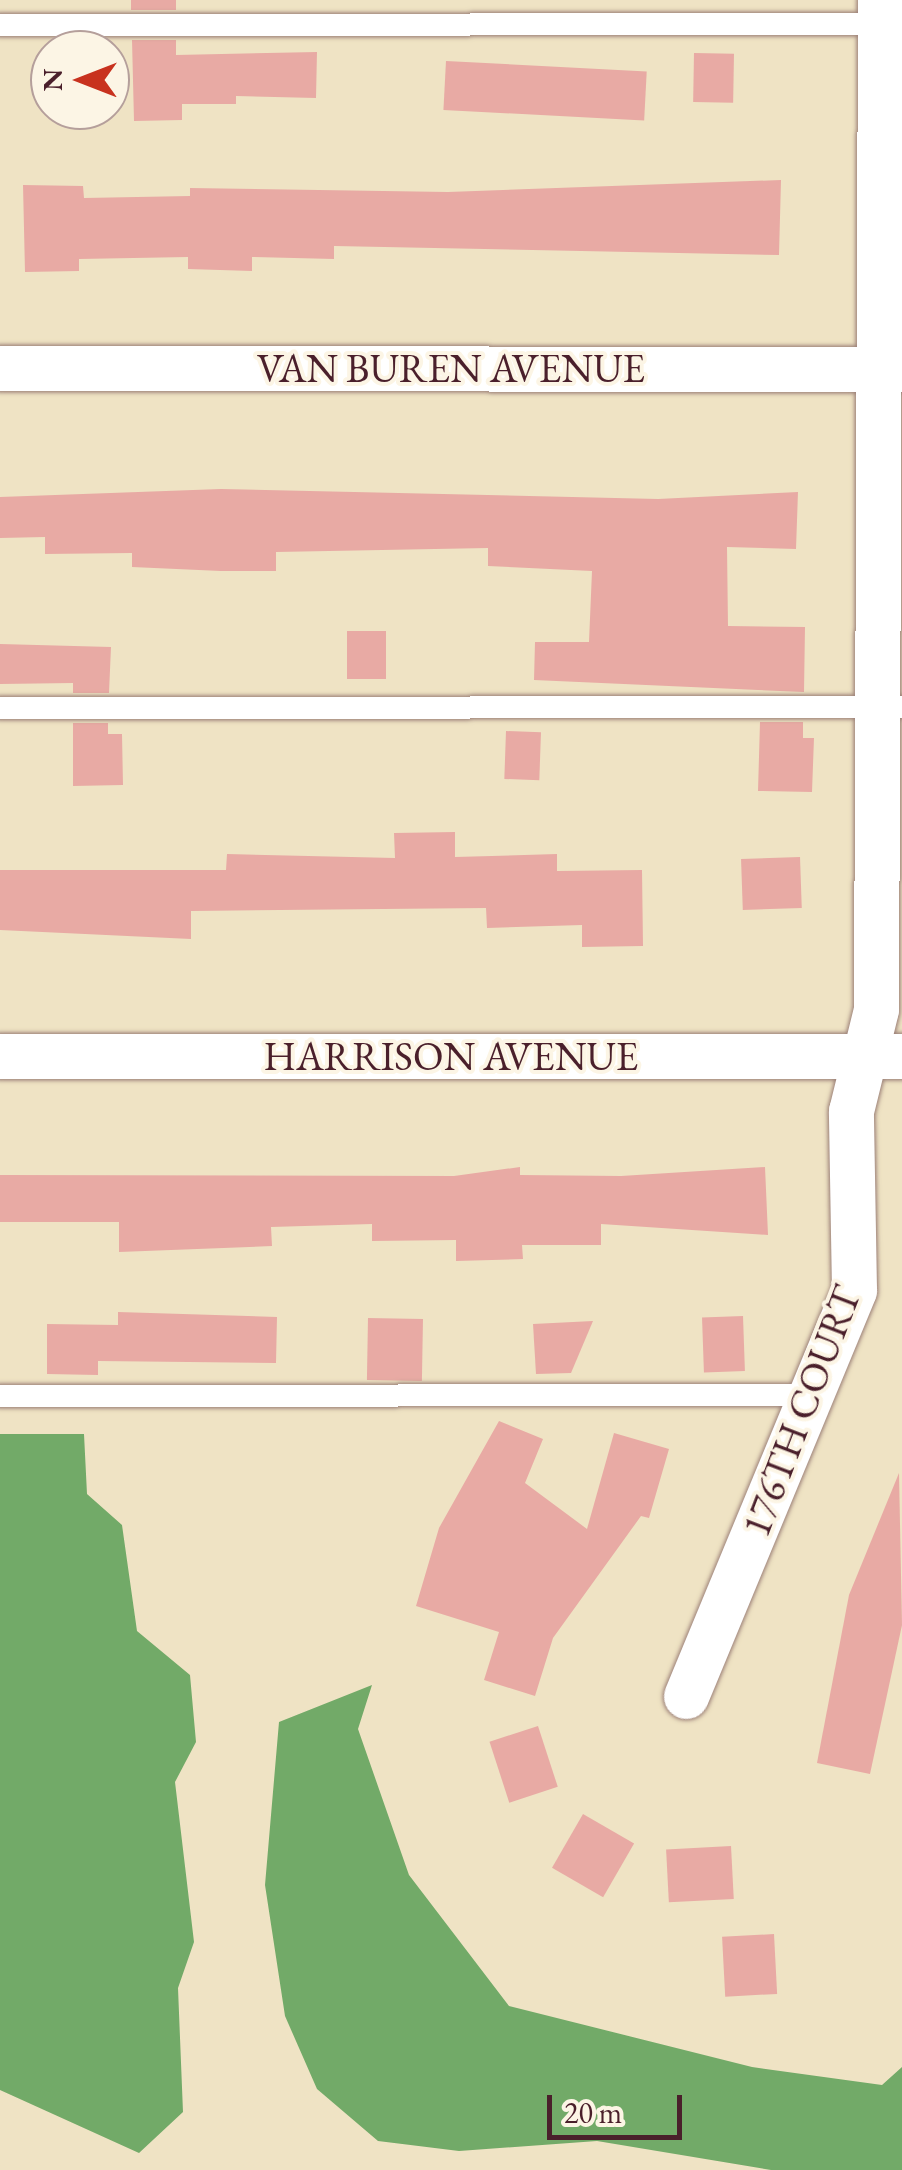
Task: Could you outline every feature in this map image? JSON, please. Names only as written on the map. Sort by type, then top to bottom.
[{"type":"street","name":"176TH COURT","points":[[686,1696],[854,1290],[852,1111],[884,1056],[876,1009],[890,707],[888,16]]},
{"type":"street","name":"VAN BUREN AVENUE","points":[[0,368],[891,369]]},
{"type":"street","name":"HARRISON AVENUE","points":[[0,1056],[884,1056]]},
{"type":"lane","points":[[0,24],[888,16]]},
{"type":"lane","points":[[0,708],[890,707]]},
{"type":"lane","points":[[0,1396],[813,1395]]},
{"type":"green space","points":[[0,1434],[84,1434],[87,1494],[122,1525],[137,1631],[190,1675],[196,1742],[175,1782],[194,1942],[178,1988],[183,2112],[139,2153],[0,2090]]},
{"type":"green space","points":[[372,1685],[358,1729],[409,1875],[509,2006],[752,2067],[882,2085],[902,2067],[902,2170],[771,2170],[597,2141],[459,2151],[378,2141],[317,2089],[285,2016],[265,1885],[279,1722]]},
{"type":"building","points":[[131,0],[176,0],[176,10],[131,10]]},
{"type":"building","points":[[132,40],[176,40],[176,55],[317,52],[316,98],[236,96],[236,104],[182,104],[182,120],[134,121]]},
{"type":"building","points":[[694,53],[734,54],[733,103],[693,102]]},
{"type":"building","points":[[446,61],[647,72],[644,120],[443,110]]},
{"type":"building","points":[[781,180],[779,255],[334,246],[334,259],[252,257],[252,271],[188,269],[188,257],[79,259],[79,271],[25,272],[23,185],[83,186],[84,198],[190,196],[190,188],[448,192]]},
{"type":"building","points":[[221,489],[658,499],[798,492],[796,549],[727,547],[728,626],[805,627],[804,692],[534,680],[535,642],[589,642],[592,571],[488,566],[488,548],[276,552],[276,571],[221,571],[132,567],[132,553],[45,554],[45,537],[0,538],[0,497]]},
{"type":"building","points":[[347,631],[386,631],[386,679],[347,679]]},
{"type":"building","points":[[0,644],[111,647],[109,693],[73,693],[73,683],[0,684]]},
{"type":"building","points":[[760,722],[803,722],[803,738],[814,738],[812,792],[758,791]]},
{"type":"building","points":[[73,723],[108,723],[108,734],[122,734],[123,785],[73,786]]},
{"type":"building","points":[[506,731],[541,732],[539,780],[504,779]]},
{"type":"building","points":[[455,832],[455,857],[557,854],[557,871],[642,870],[643,946],[582,947],[582,925],[487,928],[486,908],[191,911],[191,939],[0,930],[0,870],[226,870],[227,854],[395,858],[394,833]]},
{"type":"building","points":[[800,857],[802,908],[743,910],[741,859]]},
{"type":"building","points":[[520,1167],[520,1175],[621,1176],[765,1167],[768,1235],[601,1224],[601,1245],[522,1245],[523,1259],[456,1261],[456,1240],[372,1241],[372,1224],[271,1227],[272,1246],[119,1252],[119,1222],[0,1222],[0,1175],[454,1176]]},
{"type":"building","points":[[118,1312],[277,1317],[276,1363],[98,1361],[98,1375],[47,1374],[47,1324],[118,1325]]},
{"type":"building","points":[[743,1316],[745,1371],[704,1372],[702,1317]]},
{"type":"building","points":[[368,1318],[423,1319],[422,1381],[367,1380]]},
{"type":"building","points":[[593,1321],[571,1373],[536,1374],[533,1324]]},
{"type":"building","points":[[499,1421],[543,1439],[525,1483],[587,1529],[614,1433],[669,1449],[649,1518],[641,1516],[553,1638],[535,1696],[484,1680],[499,1632],[416,1606],[439,1528]]},
{"type":"building","points":[[899,1473],[902,1625],[870,1774],[817,1763],[849,1595]]},
{"type":"building","points":[[538,1726],[558,1787],[509,1803],[489,1742]]},
{"type":"building","points":[[583,1814],[634,1844],[603,1897],[552,1868]]},
{"type":"building","points":[[731,1846],[734,1899],[669,1902],[666,1849]]},
{"type":"building","points":[[774,1934],[777,1994],[725,1997],[722,1937]]}]
